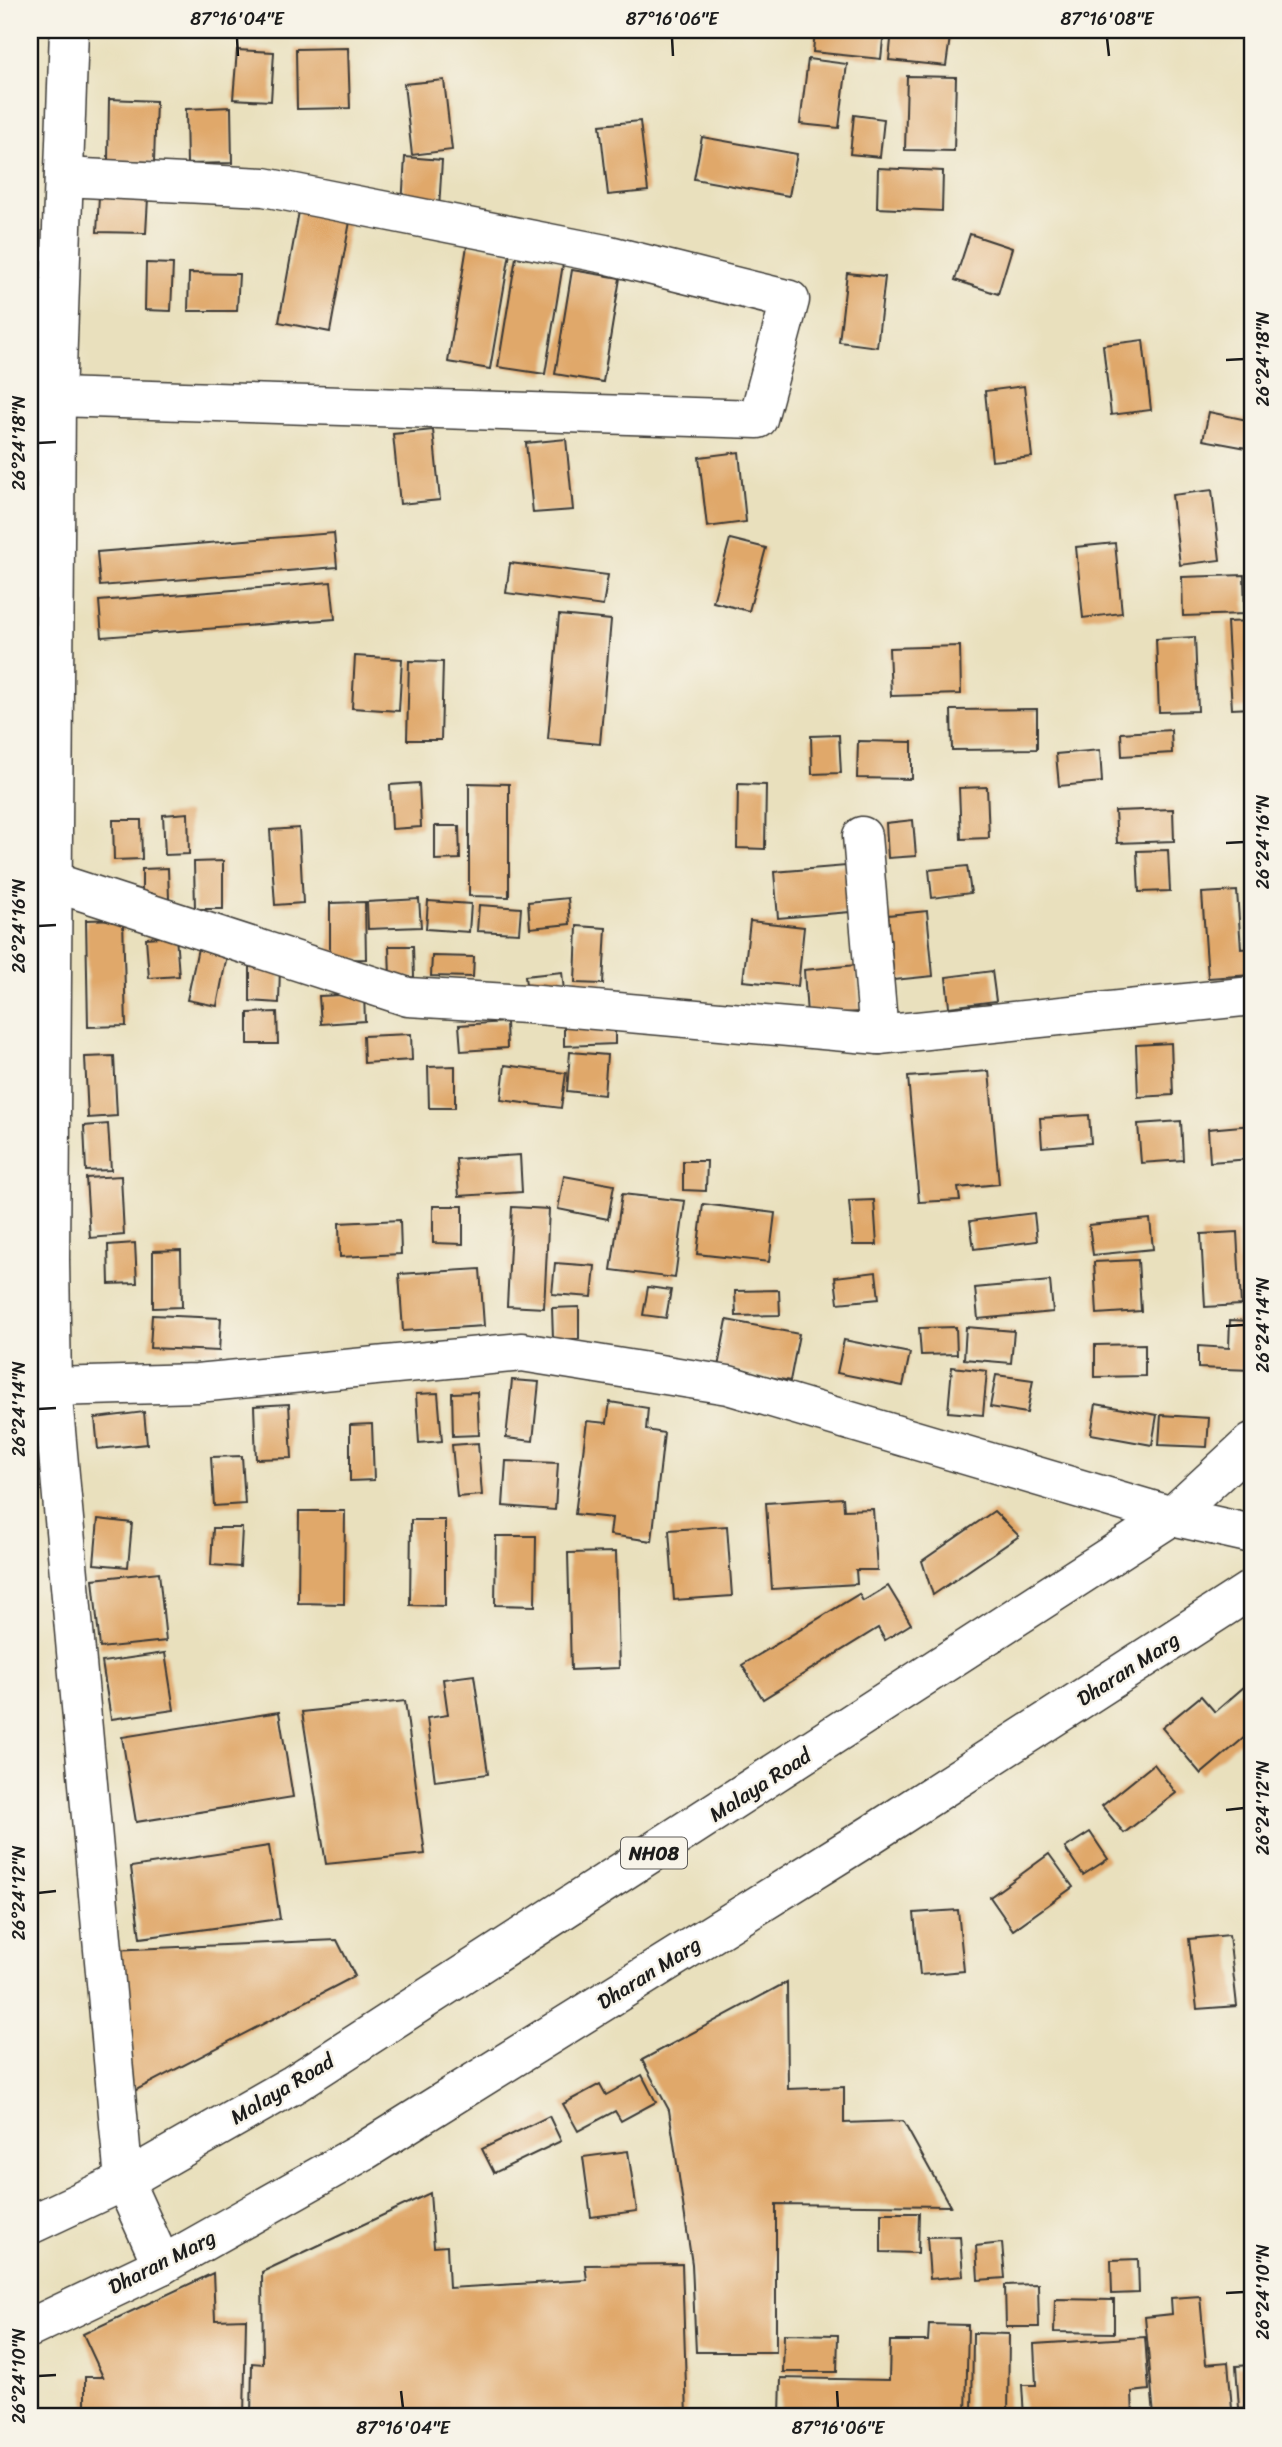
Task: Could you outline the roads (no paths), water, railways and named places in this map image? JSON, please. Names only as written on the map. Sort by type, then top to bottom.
[{"type":"street","points":[[69,30],[56,397],[50,1246],[52,1387],[124,2181],[162,2265]]},
{"type":"street","points":[[56,397],[758,419],[790,300],[605,254],[264,187],[64,177]]},
{"type":"street","points":[[862,836],[878,1035]]},
{"type":"street","points":[[53,882],[408,997],[527,1004],[878,1035],[1252,996]]},
{"type":"street","points":[[52,1387],[197,1383],[522,1352],[727,1385],[1171,1516],[1252,1534]]},
{"type":"street","name":"Malaya Road","points":[[30,2225],[124,2181],[294,2084],[1171,1516],[1252,1442]]},
{"type":"street","name":"Dharan Marg","points":[[30,2328],[162,2265],[364,2151],[872,1834],[1252,1589]]}]
